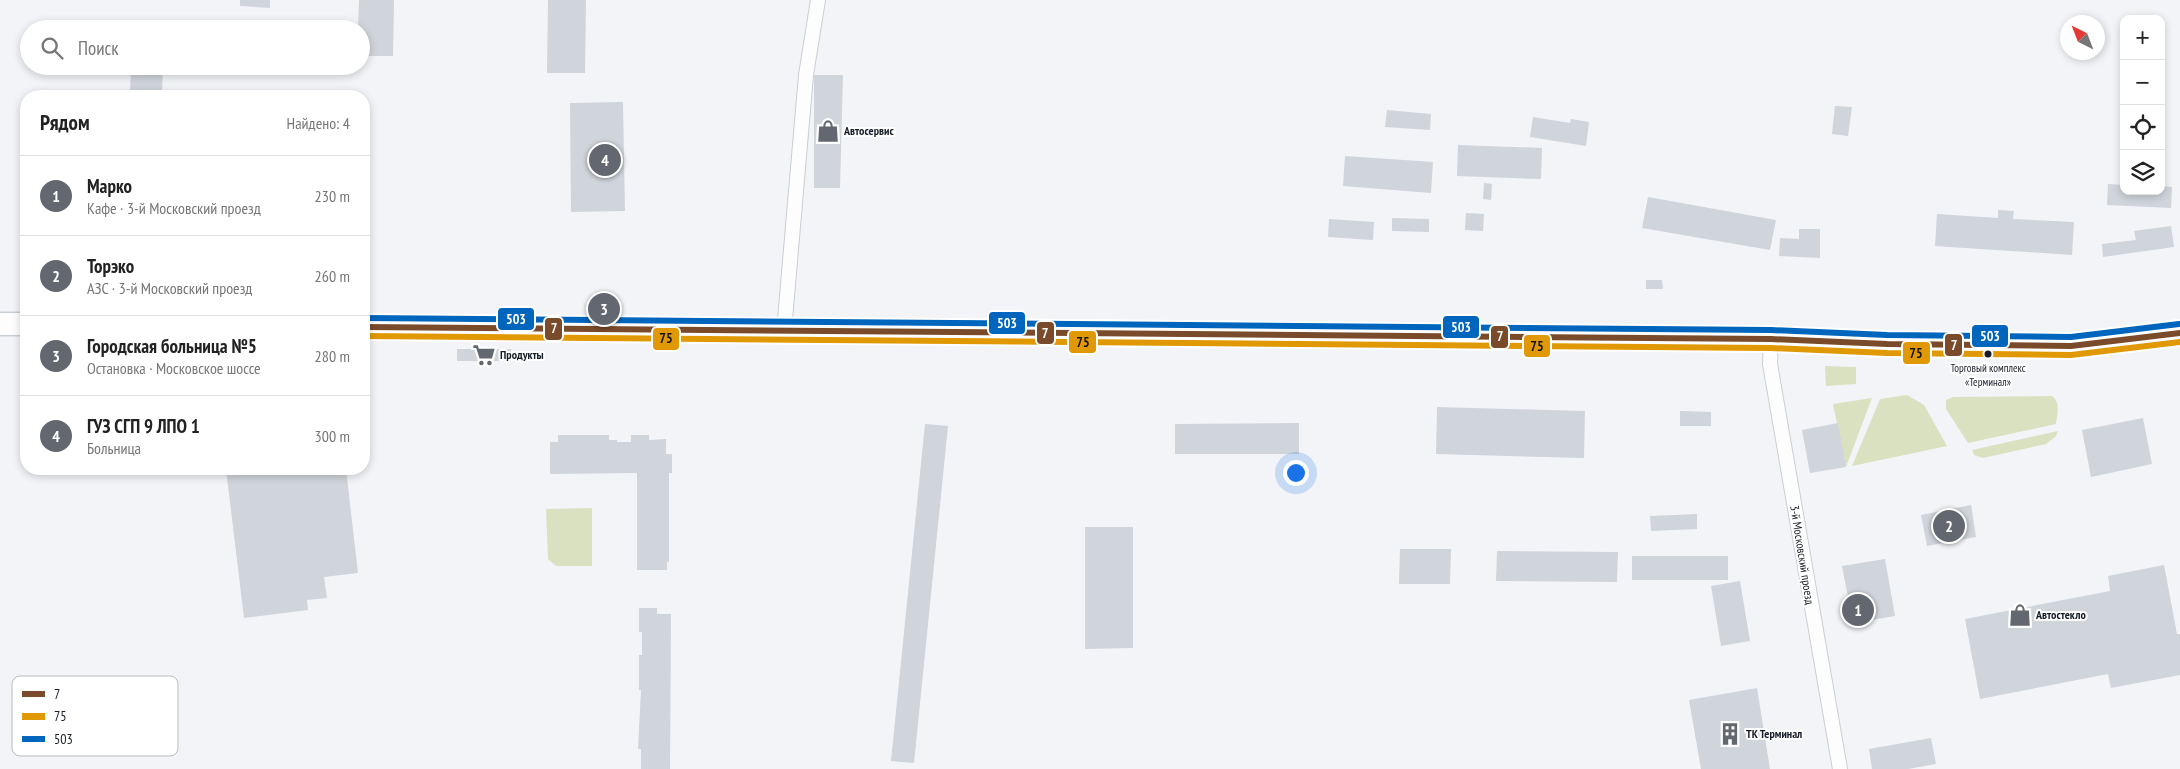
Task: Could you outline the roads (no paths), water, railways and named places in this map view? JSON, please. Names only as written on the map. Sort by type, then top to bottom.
[{"type":"main road","points":[[0,324],[20,324]]},
{"type":"main road","points":[[370,327],[1771,339],[1887,344],[2070,346],[2180,333]]},
{"type":"street","points":[[784,331],[806,75],[818,0]]},
{"type":"street","name":"3-й Московский проезд","points":[[1771,339],[1770,364],[1840,769]]},
{"type":"place","name":"Автосервис","points":[[828,131]]},
{"type":"place","name":"ГУЗ СГП 9 ЛПО 1","points":[[605,160]]},
{"type":"place","name":"Городская больница №5","points":[[604,309]]},
{"type":"place","name":"Торговый комплекс «Терминал»","points":[[1988,354]]},
{"type":"place","name":"Продукты","points":[[484,355]]},
{"type":"place","name":"Торэко","points":[[1949,526]]},
{"type":"place","name":"Марко","points":[[1858,610]]},
{"type":"place","name":"Автостекло","points":[[2020,615]]},
{"type":"place","name":"ТК Терминал","points":[[1730,734]]}]
